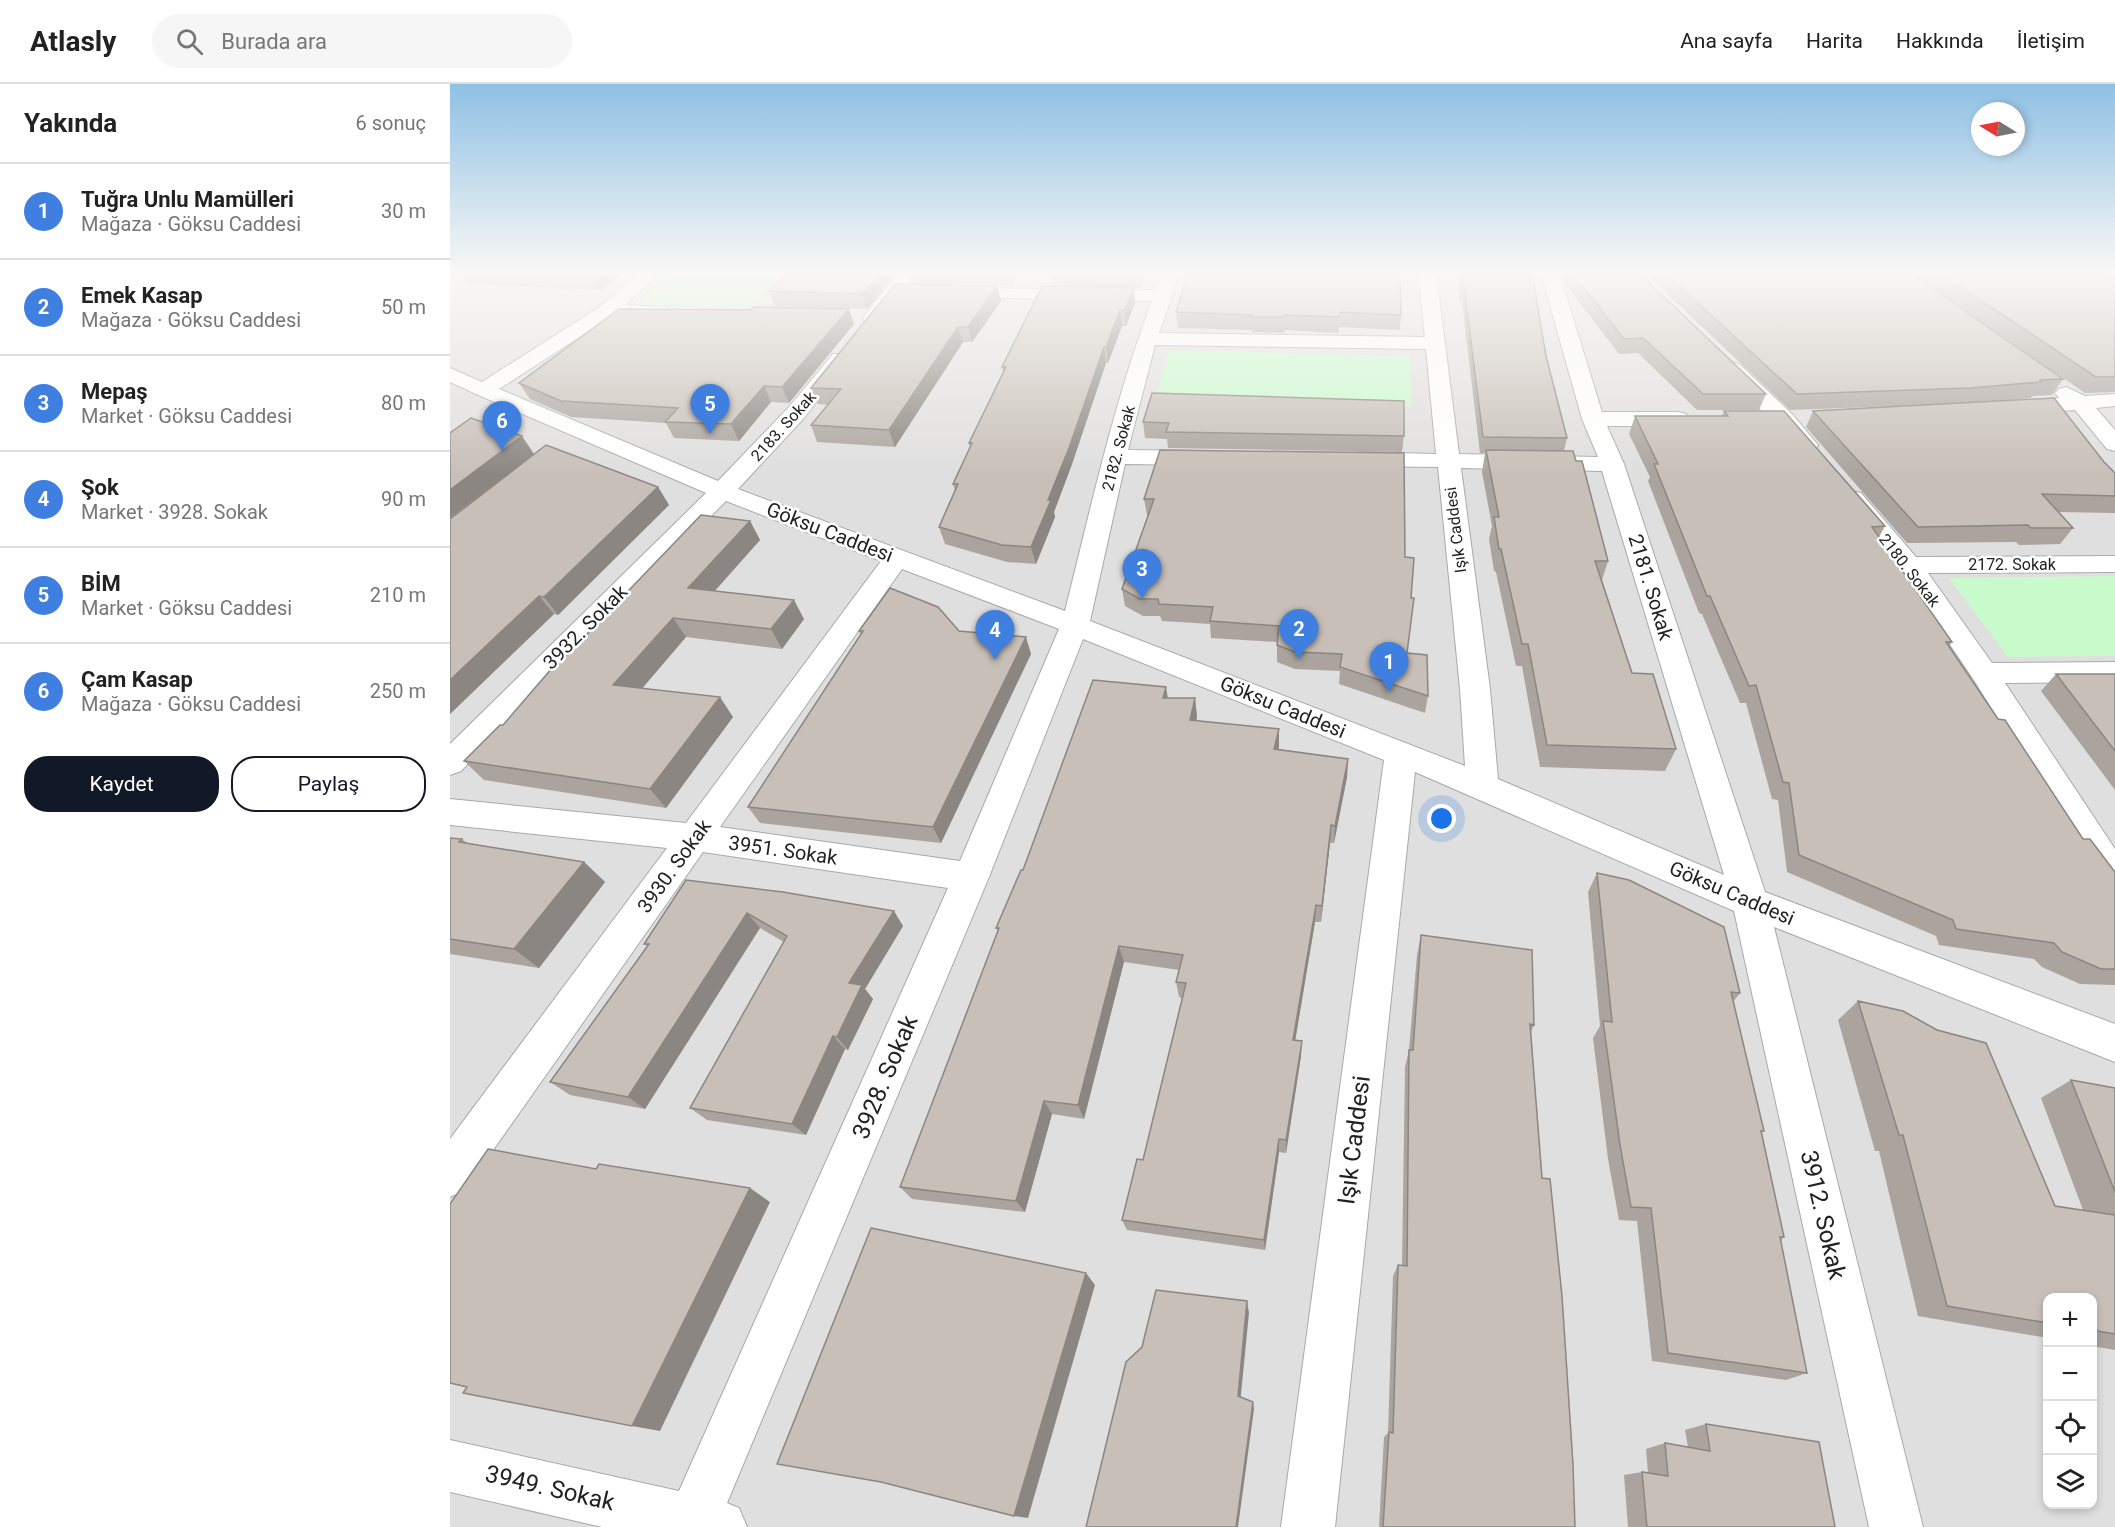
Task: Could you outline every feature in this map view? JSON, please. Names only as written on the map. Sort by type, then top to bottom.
[{"type":"street","points":[[460,381],[545,340]]},
{"type":"street","name":"2183. Sokak","points":[[720,490],[758,455],[797,412],[847,340]]},
{"type":"street","name":"2182. Sokak","points":[[1075,625],[1115,457],[1147,340]]},
{"type":"street","points":[[1243,340],[1434,343]]},
{"type":"street","name":"2181. Sokak","points":[[1570,340],[1593,419],[1612,464],[1750,903]]},
{"type":"street","name":"Işık Caddesi","points":[[1434,343],[1474,689],[1482,786]]},
{"type":"street","name":"2180. Sokak","points":[[1716,354],[1784,418],[1909,565],[1984,673],[2115,878]]},
{"type":"street","name":"Göksu Caddesi","points":[[460,381],[571,439],[720,490],[1075,625],[1482,786],[1750,903],[2115,1043]]},
{"type":"street","points":[[2051,382],[2080,402],[2115,444]]},
{"type":"street","points":[[1997,409],[2115,399]]},
{"type":"street","points":[[1593,419],[1700,419]]},
{"type":"street","points":[[1115,457],[1222,458]]},
{"type":"street","points":[[1340,459],[1612,464]]},
{"type":"street","name":"3932. Sokak","points":[[450,762],[720,490]]},
{"type":"street","name":"3930. Sokak","points":[[450,1175],[897,557]]},
{"type":"street","name":"2172. Sokak","points":[[1909,565],[2115,564]]},
{"type":"street","name":"3928. Sokak","points":[[701,1525],[1075,625]]},
{"type":"street","points":[[1984,673],[2115,672]]},
{"type":"street","name":"Işık Caddesi","points":[[1308,1527],[1401,754]]},
{"type":"street","name":"3951. Sokak","points":[[450,812],[695,837],[971,878]]},
{"type":"street","name":"3912. Sokak","points":[[1750,903],[1896,1527]]},
{"type":"street","name":"3949. Sokak","points":[[450,1466],[701,1525]]},
{"type":"shaded area","points":[[450,340],[2115,340],[2115,1527],[450,1527]]},
{"type":"green space","points":[[1169,350],[1410,356],[1411,406],[1154,403]]},
{"type":"green space","points":[[2115,576],[2115,656],[2008,657],[1949,578]]},
{"type":"building","points":[[577,340],[822,340],[782,387],[764,386],[731,424],[665,422],[678,408],[561,401],[519,383]]},
{"type":"building","points":[[849,340],[949,340],[889,430],[811,425],[841,389],[811,388]]},
{"type":"building","points":[[1015,340],[1109,340],[1104,347],[1069,448],[1048,500],[1051,500],[1031,547],[1002,545],[939,527],[958,484],[953,484],[972,443],[969,443],[1006,367],[1002,367]]},
{"type":"building","points":[[1471,340],[1543,340],[1567,438],[1483,437]]},
{"type":"building","points":[[1646,340],[1710,340],[1766,394],[1703,394]]},
{"type":"building","points":[[1738,340],[2007,340],[2063,379],[1971,388],[1797,394]]},
{"type":"building","points":[[2041,340],[2115,340],[2115,377],[2096,377]]},
{"type":"building","points":[[1152,393],[1404,401],[1404,436],[1166,432],[1169,423],[1143,422]]},
{"type":"building","points":[[2054,398],[2115,473],[2115,496],[2042,494],[2073,528],[2031,528],[2028,525],[1918,527],[1813,411]]},
{"type":"building","points":[[1724,411],[1784,411],[1885,526],[1872,527],[1952,642],[1946,642],[1998,719],[2005,720],[2083,839],[2090,839],[2115,872],[2115,969],[2101,969],[2062,952],[2054,943],[1956,929],[1953,920],[1799,855],[1789,783],[1783,782],[1756,685],[1749,686],[1710,596],[1707,596],[1654,464],[1658,464],[1635,416],[1728,416]]},
{"type":"building","points":[[471,418],[522,436],[450,490],[450,433]]},
{"type":"building","points":[[546,445],[658,487],[544,597],[539,596],[450,680],[450,519]]},
{"type":"building","points":[[1160,450],[1404,453],[1405,557],[1414,558],[1411,598],[1414,598],[1407,653],[1427,655],[1428,696],[1340,667],[1342,654],[1295,652],[1277,645],[1279,626],[1210,621],[1213,607],[1159,604],[1158,599],[1140,599],[1122,589],[1154,499],[1144,499]]},
{"type":"building","points":[[1486,450],[1573,451],[1576,461],[1582,461],[1608,561],[1595,561],[1632,673],[1653,674],[1676,749],[1547,745],[1528,644],[1522,644],[1501,549],[1499,549],[1494,517],[1499,517]]},
{"type":"building","points":[[701,515],[750,521],[688,588],[794,600],[771,629],[673,618],[613,685],[720,697],[650,789],[464,761],[500,725],[503,725],[559,660],[561,661]]},
{"type":"building","points":[[890,588],[938,607],[959,631],[1026,637],[933,827],[748,807],[863,631],[859,631]]},
{"type":"building","points":[[2056,674],[2115,674],[2115,751]]},
{"type":"building","points":[[1093,680],[1166,687],[1163,698],[1195,698],[1190,720],[1279,729],[1274,749],[1348,759],[1335,826],[1331,825],[1322,906],[1316,905],[1293,1040],[1302,1041],[1286,1140],[1279,1139],[1264,1240],[1122,1220],[1137,1159],[1143,1160],[1186,983],[1176,982],[1183,955],[1119,946],[1078,1105],[1044,1101],[1016,1201],[900,1187],[999,928],[996,928],[1021,870],[1023,870]]},
{"type":"building","points":[[450,838],[462,839],[459,842],[584,862],[514,949],[450,939]]},
{"type":"building","points":[[1597,873],[1629,880],[1724,927],[1740,993],[1731,992],[1764,1131],[1761,1131],[1784,1237],[1780,1237],[1807,1373],[1668,1353],[1651,1208],[1631,1207],[1620,1145],[1603,1021],[1612,1022]]},
{"type":"building","points":[[686,880],[783,892],[894,911],[849,983],[862,985],[837,1037],[833,1036],[792,1124],[690,1108],[787,936],[747,913],[628,1097],[550,1082],[649,944],[644,944]]},
{"type":"building","points":[[1421,935],[1532,950],[1534,1025],[1530,1024],[1542,1178],[1550,1179],[1562,1296],[1575,1527],[1383,1527],[1389,1432],[1393,1433],[1398,1265],[1407,1266],[1409,1050],[1413,1050]]},
{"type":"building","points":[[1858,1001],[1903,1011],[1937,1030],[1986,1043],[2055,1206],[2115,1215],[2115,1334],[2097,1331],[2097,1293],[2043,1293],[2043,1322],[1947,1306],[1903,1135],[1899,1135]]},
{"type":"building","points":[[2071,1080],[2115,1088],[2115,1192]]},
{"type":"building","points":[[488,1149],[596,1169],[599,1164],[750,1188],[632,1426],[463,1393],[467,1387],[450,1383],[450,1204]]},
{"type":"building","points":[[871,1228],[1086,1273],[1014,1516],[881,1482],[777,1464]]},
{"type":"building","points":[[1156,1290],[1247,1301],[1238,1396],[1253,1402],[1236,1527],[1086,1527],[1126,1362],[1142,1347]]},
{"type":"building","points":[[1706,1424],[1819,1442],[1835,1527],[1647,1527],[1642,1472],[1668,1476],[1665,1443],[1710,1451]]},
{"type":"place","name":"BİM","points":[[710,434]]},
{"type":"place","name":"Çam Kasap","points":[[502,451]]},
{"type":"place","name":"Mepaş","points":[[1142,599]]},
{"type":"place","name":"Emek Kasap","points":[[1299,659]]},
{"type":"place","name":"Şok","points":[[995,660]]},
{"type":"place","name":"Tuğra Unlu Mamülleri","points":[[1389,692]]}]
